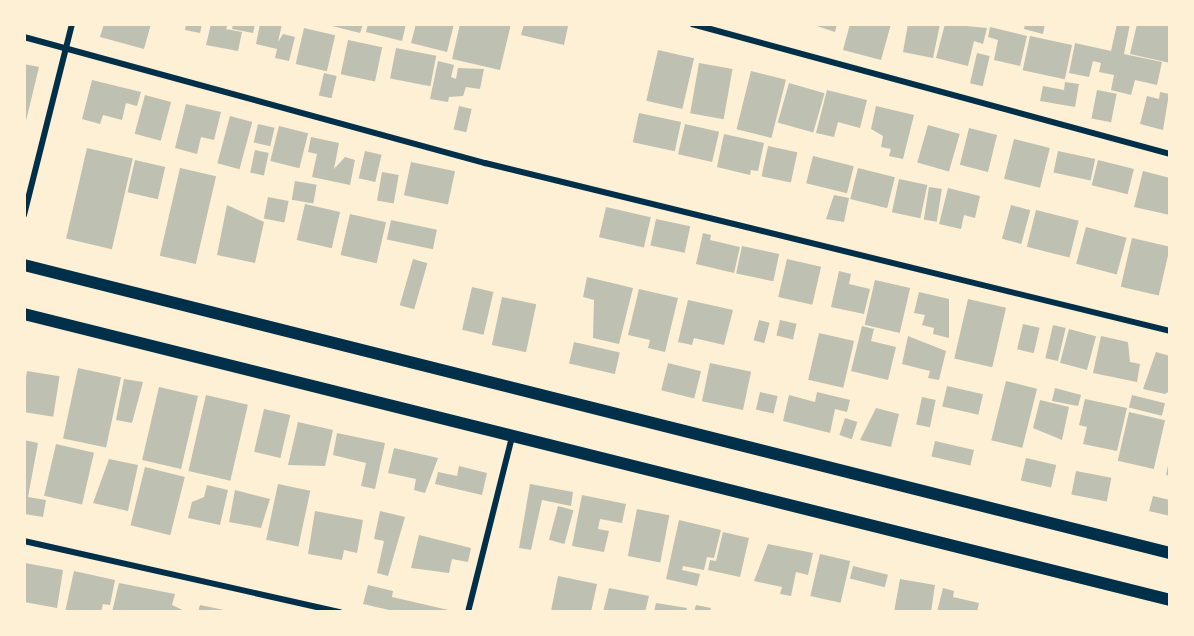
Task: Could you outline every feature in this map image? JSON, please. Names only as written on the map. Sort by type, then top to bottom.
[{"type":"main road","points":[[24,266],[1170,553]]},
{"type":"main road","points":[[24,314],[1170,600]]},
{"type":"street","points":[[24,215],[72,24]]},
{"type":"street","points":[[692,24],[1170,154]]},
{"type":"street","points":[[24,37],[485,163],[1170,331]]},
{"type":"street","points":[[468,612],[512,437]]},
{"type":"street","points":[[24,541],[340,612]]},
{"type":"building","points":[[104,24],[151,24],[144,49],[100,37]]},
{"type":"building","points":[[186,24],[202,24],[200,33],[185,30]]},
{"type":"building","points":[[211,24],[228,24],[226,29],[242,32],[238,51],[206,45]]},
{"type":"building","points":[[233,24],[255,24],[253,33],[232,29]]},
{"type":"building","points":[[260,24],[282,24],[278,42],[283,34],[295,37],[289,61],[275,58],[277,49],[256,44]]},
{"type":"building","points":[[324,24],[363,24],[360,33]]},
{"type":"building","points":[[368,24],[406,24],[402,41],[366,32]]},
{"type":"building","points":[[416,24],[454,24],[447,52],[411,43]]},
{"type":"building","points":[[460,24],[511,24],[500,70],[452,59]]},
{"type":"building","points":[[524,24],[568,26],[564,45],[521,35]]},
{"type":"building","points":[[811,24],[837,24],[835,32]]},
{"type":"building","points":[[850,24],[891,24],[881,60],[843,50]]},
{"type":"building","points":[[908,24],[940,24],[933,58],[903,52]]},
{"type":"building","points":[[945,24],[987,28],[983,44],[974,41],[968,66],[936,58]]},
{"type":"building","points":[[1025,24],[1045,24],[1043,34],[1024,29]]},
{"type":"building","points":[[1117,24],[1130,24],[1124,54],[1162,62],[1157,85],[1135,80],[1131,95],[1111,90],[1114,75],[1099,72],[1101,63],[1093,61],[1089,77],[1069,73],[1075,43],[1111,51]]},
{"type":"building","points":[[1137,24],[1170,24],[1170,63],[1130,54]]},
{"type":"building","points":[[990,27],[1027,36],[1020,66],[994,60],[998,40],[988,37]]},
{"type":"building","points":[[304,28],[335,35],[327,71],[296,64]]},
{"type":"building","points":[[1030,36],[1072,45],[1065,79],[1023,70]]},
{"type":"building","points":[[348,40],[382,47],[375,82],[341,74]]},
{"type":"building","points":[[396,48],[436,56],[430,86],[390,78]]},
{"type":"building","points":[[658,50],[694,58],[682,109],[646,101]]},
{"type":"building","points":[[977,53],[990,56],[983,86],[970,83]]},
{"type":"building","points":[[438,61],[454,65],[451,77],[456,79],[458,68],[484,69],[480,89],[466,87],[463,96],[449,97],[448,102],[430,99]]},
{"type":"building","points":[[699,63],[732,69],[724,119],[690,113]]},
{"type":"building","points":[[24,64],[39,67],[25,125],[24,125]]},
{"type":"building","points":[[751,71],[786,80],[771,138],[736,129]]},
{"type":"building","points":[[324,73],[337,76],[331,98],[319,95]]},
{"type":"building","points":[[92,80],[141,92],[137,106],[126,103],[122,120],[103,115],[100,124],[82,119]]},
{"type":"building","points":[[1065,82],[1079,84],[1075,107],[1040,101],[1043,86],[1064,90]]},
{"type":"building","points":[[789,83],[825,93],[813,133],[778,122]]},
{"type":"building","points":[[827,90],[867,100],[860,128],[838,122],[834,137],[816,133]]},
{"type":"building","points":[[1097,90],[1117,94],[1111,122],[1091,118]]},
{"type":"building","points":[[1160,92],[1169,94],[1163,130],[1140,124],[1147,96],[1159,99]]},
{"type":"building","points":[[145,95],[171,102],[161,141],[135,134]]},
{"type":"building","points":[[186,104],[221,112],[214,140],[201,137],[197,154],[175,148]]},
{"type":"building","points":[[459,106],[472,109],[466,132],[454,129]]},
{"type":"building","points":[[876,106],[914,115],[903,159],[889,156],[891,149],[881,147],[883,136],[871,129]]},
{"type":"building","points":[[639,113],[681,122],[675,151],[633,142]]},
{"type":"building","points":[[230,116],[252,122],[240,169],[217,163]]},
{"type":"building","points":[[258,124],[275,128],[270,146],[254,143]]},
{"type":"building","points":[[685,124],[719,132],[712,162],[678,154]]},
{"type":"building","points":[[928,125],[960,134],[949,172],[917,162]]},
{"type":"building","points":[[279,126],[308,133],[299,168],[270,161]]},
{"type":"building","points":[[969,128],[997,135],[988,172],[960,165]]},
{"type":"building","points":[[724,134],[764,143],[758,171],[751,170],[750,175],[717,167]]},
{"type":"building","points":[[311,137],[339,143],[334,169],[345,157],[355,160],[350,185],[312,177],[317,154],[308,152]]},
{"type":"building","points":[[1014,139],[1050,148],[1040,188],[1004,179]]},
{"type":"building","points":[[768,146],[797,152],[791,183],[762,176]]},
{"type":"building","points":[[87,148],[133,159],[112,249],[66,239]]},
{"type":"building","points":[[255,150],[269,153],[264,175],[250,172]]},
{"type":"building","points":[[365,151],[382,155],[375,182],[359,178]]},
{"type":"building","points":[[1058,151],[1095,159],[1091,180],[1053,173]]},
{"type":"building","points":[[813,156],[854,166],[847,193],[806,183]]},
{"type":"building","points":[[135,160],[165,167],[158,199],[128,192]]},
{"type":"building","points":[[1098,160],[1134,169],[1128,194],[1092,185]]},
{"type":"building","points":[[411,162],[455,171],[448,205],[404,195]]},
{"type":"building","points":[[180,168],[216,176],[196,264],[160,256]]},
{"type":"building","points":[[858,168],[895,177],[887,208],[850,199]]},
{"type":"building","points":[[1143,171],[1170,178],[1170,215],[1134,207]]},
{"type":"building","points":[[382,172],[399,175],[394,204],[377,201]]},
{"type":"building","points":[[899,179],[927,185],[920,218],[892,212]]},
{"type":"building","points":[[295,181],[317,185],[313,204],[292,200]]},
{"type":"building","points":[[929,187],[942,189],[937,222],[924,220]]},
{"type":"building","points":[[948,188],[980,196],[975,218],[964,215],[961,229],[939,224]]},
{"type":"building","points":[[834,195],[849,198],[844,222],[826,219]]},
{"type":"building","points":[[268,197],[289,201],[284,223],[264,219]]},
{"type":"building","points":[[305,204],[340,212],[332,248],[297,240]]},
{"type":"building","points":[[227,205],[264,222],[255,263],[217,255]]},
{"type":"building","points":[[1011,205],[1030,210],[1021,244],[1002,239]]},
{"type":"building","points":[[606,207],[651,217],[644,248],[599,237]]},
{"type":"building","points":[[1036,210],[1079,221],[1069,258],[1027,247]]},
{"type":"building","points":[[350,214],[386,222],[377,263],[341,255]]},
{"type":"building","points":[[656,219],[690,226],[685,253],[650,245]]},
{"type":"building","points":[[391,220],[437,230],[433,249],[387,240]]},
{"type":"building","points":[[1086,227],[1127,238],[1117,275],[1076,264]]},
{"type":"building","points":[[703,233],[711,235],[710,240],[740,247],[734,273],[696,264]]},
{"type":"building","points":[[1132,238],[1170,247],[1159,295],[1121,287]]},
{"type":"building","points":[[742,246],[779,254],[773,281],[736,273]]},
{"type":"building","points":[[413,259],[427,263],[414,309],[400,305]]},
{"type":"building","points":[[787,259],[821,267],[812,305],[778,297]]},
{"type":"building","points":[[839,271],[851,274],[849,284],[870,289],[864,314],[831,307]]},
{"type":"building","points":[[587,277],[633,288],[619,344],[593,338],[594,300],[583,297]]},
{"type":"building","points":[[875,280],[910,288],[900,333],[865,325]]},
{"type":"building","points":[[472,287],[493,292],[484,335],[462,330]]},
{"type":"building","points":[[639,289],[678,298],[665,352],[648,348],[650,340],[628,335]]},
{"type":"building","points":[[919,292],[949,299],[949,338],[933,334],[934,328],[922,325],[925,315],[914,313]]},
{"type":"building","points":[[502,297],[536,304],[526,352],[492,345]]},
{"type":"building","points":[[968,299],[1006,308],[992,367],[954,358]]},
{"type":"building","points":[[688,300],[733,310],[724,345],[694,338],[692,345],[678,342]]},
{"type":"building","points":[[759,320],[770,323],[764,343],[754,340]]},
{"type":"building","points":[[780,320],[797,324],[793,339],[776,336]]},
{"type":"building","points":[[1023,324],[1040,328],[1034,353],[1017,349]]},
{"type":"building","points":[[1053,325],[1066,328],[1058,361],[1045,358]]},
{"type":"building","points":[[862,326],[874,329],[871,341],[896,347],[888,380],[851,371]]},
{"type":"building","points":[[1069,329],[1096,336],[1087,370],[1060,363]]},
{"type":"building","points":[[819,333],[854,341],[843,388],[808,380]]},
{"type":"building","points":[[908,336],[946,351],[939,380],[928,378],[930,371],[902,364]]},
{"type":"building","points":[[1101,336],[1128,342],[1130,362],[1140,364],[1137,382],[1093,373]]},
{"type":"building","points":[[574,342],[620,353],[615,374],[569,363]]},
{"type":"building","points":[[1156,352],[1170,356],[1170,391],[1165,394],[1143,389]]},
{"type":"building","points":[[668,363],[701,371],[694,398],[661,390]]},
{"type":"building","points":[[710,363],[751,372],[743,410],[702,401]]},
{"type":"building","points":[[78,368],[121,377],[106,448],[63,438]]},
{"type":"building","points":[[27,371],[60,376],[53,417],[24,412]]},
{"type":"building","points":[[124,379],[143,382],[132,423],[116,420]]},
{"type":"building","points":[[1006,381],[1037,389],[1022,448],[991,440]]},
{"type":"building","points":[[947,386],[983,394],[978,415],[942,406]]},
{"type":"building","points":[[159,387],[198,396],[181,469],[142,460]]},
{"type":"building","points":[[1055,388],[1081,395],[1078,406],[1052,401]]},
{"type":"building","points":[[760,392],[778,396],[773,414],[756,410]]},
{"type":"building","points":[[817,392],[850,400],[847,412],[835,409],[830,433],[783,421],[789,395],[815,402]]},
{"type":"building","points":[[206,395],[248,405],[230,481],[188,471]]},
{"type":"building","points":[[1132,395],[1165,403],[1162,416],[1129,408]]},
{"type":"building","points":[[922,397],[936,400],[930,427],[916,424]]},
{"type":"building","points":[[1085,399],[1127,408],[1117,451],[1083,444],[1087,427],[1079,425]]},
{"type":"building","points":[[1040,400],[1069,407],[1062,440],[1033,428]]},
{"type":"building","points":[[876,408],[899,414],[891,447],[860,440]]},
{"type":"building","points":[[264,409],[290,415],[280,458],[254,452]]},
{"type":"building","points":[[1129,412],[1165,420],[1154,469],[1118,461]]},
{"type":"building","points":[[845,418],[857,422],[852,439],[839,435]]},
{"type":"building","points":[[298,422],[333,430],[325,466],[288,465]]},
{"type":"building","points":[[337,433],[385,443],[375,489],[361,486],[366,463],[333,455]]},
{"type":"building","points":[[24,440],[38,443],[28,497],[46,500],[43,517],[24,514]]},
{"type":"building","points":[[935,441],[974,450],[970,466],[931,457]]},
{"type":"building","points":[[56,444],[94,453],[82,504],[44,496]]},
{"type":"building","points":[[394,448],[438,458],[425,493],[414,490],[416,479],[388,473]]},
{"type":"building","points":[[1026,458],[1056,465],[1051,487],[1021,480]]},
{"type":"building","points":[[109,459],[138,465],[128,511],[93,503]]},
{"type":"building","points":[[1170,461],[1170,476],[1166,475]]},
{"type":"building","points":[[459,466],[487,473],[482,495],[435,484],[438,472],[457,476]]},
{"type":"building","points":[[145,467],[185,477],[170,535],[130,525]]},
{"type":"building","points":[[1076,471],[1111,478],[1107,501],[1071,495]]},
{"type":"building","points":[[278,484],[310,491],[298,547],[266,540]]},
{"type":"building","points":[[530,484],[573,492],[571,506],[542,500],[531,550],[519,548]]},
{"type":"building","points":[[207,485],[228,490],[220,525],[188,518],[192,502],[204,497]]},
{"type":"building","points":[[235,490],[270,499],[261,528],[229,522]]},
{"type":"building","points":[[582,495],[626,504],[622,523],[600,519],[598,529],[609,531],[604,552],[572,546]]},
{"type":"building","points":[[1153,496],[1170,500],[1170,516],[1149,511]]},
{"type":"building","points":[[558,506],[573,510],[564,544],[549,540]]},
{"type":"building","points":[[637,509],[669,515],[660,562],[628,556]]},
{"type":"building","points":[[315,511],[363,520],[357,553],[344,550],[342,560],[308,554]]},
{"type":"building","points":[[380,511],[405,517],[388,576],[377,573],[384,541],[374,539]]},
{"type":"building","points":[[679,520],[721,530],[714,558],[707,557],[704,570],[683,566],[682,570],[700,574],[697,586],[666,579]]},
{"type":"building","points":[[723,532],[749,538],[740,577],[708,570],[710,560],[716,561]]},
{"type":"building","points":[[419,535],[471,548],[468,562],[452,559],[449,573],[411,568]]},
{"type":"building","points":[[768,544],[813,553],[808,575],[796,572],[791,596],[780,594],[782,587],[754,581]]},
{"type":"building","points":[[820,554],[850,561],[841,603],[810,596]]},
{"type":"building","points":[[25,563],[63,570],[57,608],[24,602]]},
{"type":"building","points":[[853,566],[888,575],[885,587],[850,579]]},
{"type":"building","points":[[74,571],[115,580],[110,605],[103,604],[101,612],[65,612]]},
{"type":"building","points":[[558,576],[597,584],[591,612],[551,611]]},
{"type":"building","points":[[900,579],[935,585],[931,612],[894,612]]},
{"type":"building","points":[[119,583],[175,594],[172,605],[187,612],[112,612]]},
{"type":"building","points":[[368,585],[393,591],[392,597],[457,612],[398,612],[363,604]]},
{"type":"building","points":[[609,588],[649,596],[645,612],[603,612]]},
{"type":"building","points":[[943,588],[954,591],[953,597],[979,603],[977,612],[937,612]]},
{"type":"building","points":[[656,603],[687,608],[686,612],[654,612]]},
{"type":"building","points":[[200,605],[229,611],[229,612],[198,612]]},
{"type":"building","points":[[696,605],[711,608],[710,612],[694,612]]}]
